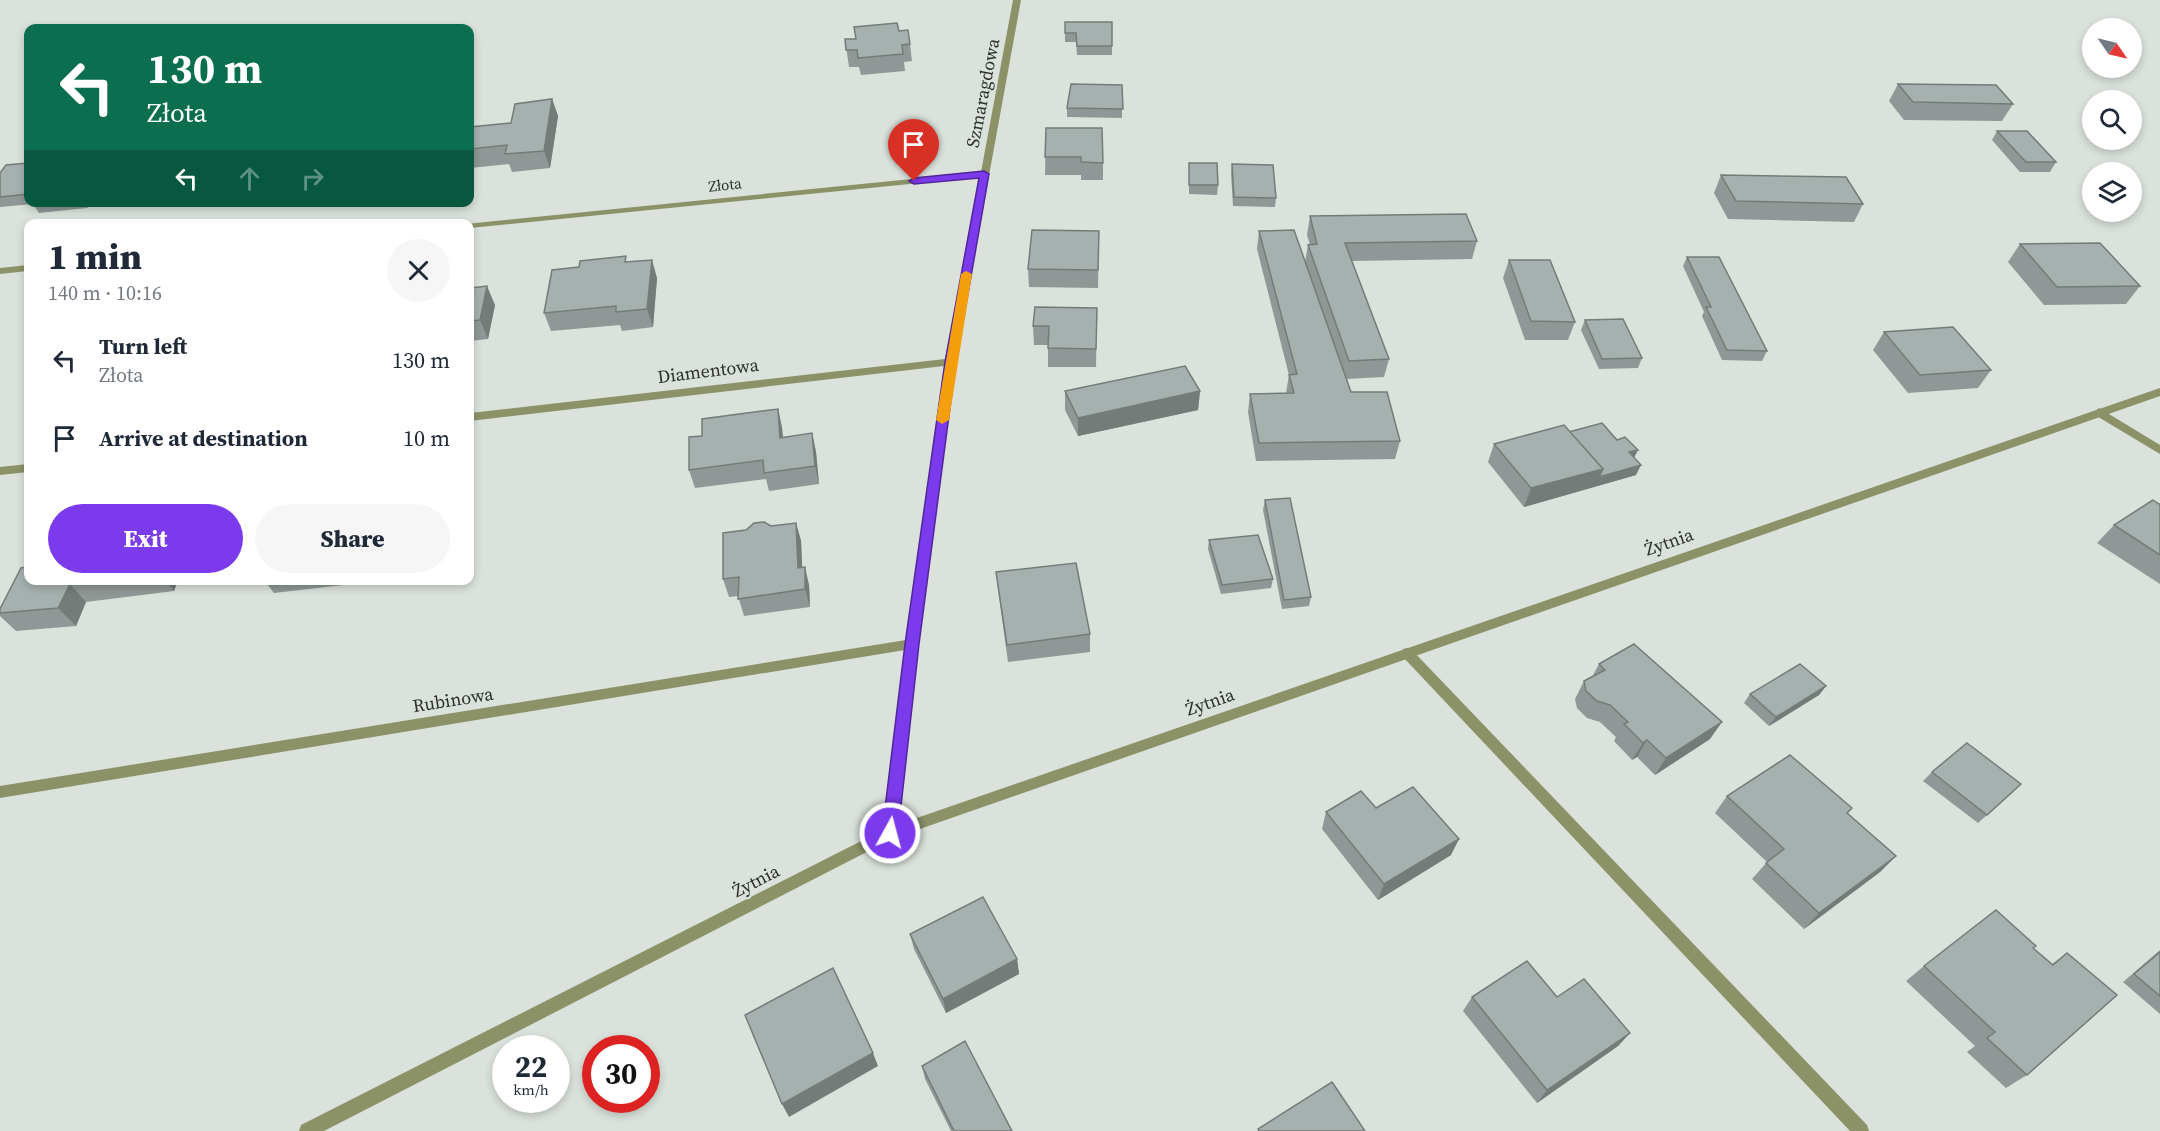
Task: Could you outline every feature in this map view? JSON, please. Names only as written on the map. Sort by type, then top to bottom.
[{"type":"street","name":"Szmaragdowa","points":[[890,833],[912,644],[950,362],[1017,0]]},
{"type":"street","name":"Złota","points":[[474,225],[984,174]]},
{"type":"street","points":[[0,271],[24,268]]},
{"type":"street","name":"Diamentowa","points":[[474,417],[950,362]]},
{"type":"street","name":"Żytnia","points":[[307,1131],[890,833],[2099,411],[2160,392]]},
{"type":"street","points":[[2099,411],[2160,450]]},
{"type":"street","points":[[0,471],[24,468]]},
{"type":"street","name":"Rubinowa","points":[[0,792],[912,644]]},
{"type":"street","points":[[1407,653],[1861,1131]]},
{"type":"building","points":[[1065,22],[1112,22],[1112,46],[1077,46],[1076,33],[1065,33]]},
{"type":"building","points":[[897,23],[899,31],[908,30],[910,44],[902,45],[903,54],[858,58],[857,50],[846,50],[845,39],[856,39],[854,27]]},
{"type":"building","points":[[1071,84],[1122,85],[1123,109],[1067,108]]},
{"type":"building","points":[[1898,84],[1996,85],[2013,104],[1913,102]]},
{"type":"building","points":[[552,99],[544,151],[505,154],[507,145],[474,149],[474,127],[511,123],[515,104]]},
{"type":"building","points":[[1046,128],[1102,128],[1103,163],[1081,162],[1081,157],[1045,157]]},
{"type":"building","points":[[1997,131],[2027,131],[2056,162],[2026,162]]},
{"type":"building","points":[[24,163],[24,194],[0,197],[0,173],[6,165]]},
{"type":"building","points":[[1189,163],[1217,163],[1218,185],[1189,185]]},
{"type":"building","points":[[1232,164],[1273,165],[1276,198],[1234,197]]},
{"type":"building","points":[[1721,175],[1846,177],[1863,204],[1736,201]]},
{"type":"building","points":[[1466,214],[1477,241],[1345,243],[1389,359],[1349,361],[1308,245],[1317,244],[1310,216]]},
{"type":"building","points":[[1032,230],[1099,231],[1098,270],[1028,269]]},
{"type":"building","points":[[1294,230],[1351,392],[1387,392],[1400,441],[1259,443],[1250,394],[1294,393],[1289,375],[1297,374],[1259,231]]},
{"type":"building","points":[[2100,243],[2140,286],[2057,287],[2020,244]]},
{"type":"building","points":[[626,256],[625,262],[652,260],[647,309],[616,312],[616,306],[544,313],[552,270],[579,267],[580,261]]},
{"type":"building","points":[[1687,257],[1719,257],[1767,351],[1727,350],[1706,307],[1711,307]]},
{"type":"building","points":[[1509,260],[1550,260],[1575,322],[1531,321]]},
{"type":"building","points":[[487,286],[480,320],[474,321],[474,288]]},
{"type":"building","points":[[1035,307],[1097,308],[1096,349],[1048,348],[1049,326],[1033,326]]},
{"type":"building","points":[[1623,319],[1642,358],[1602,359],[1585,320]]},
{"type":"building","points":[[1953,327],[1991,370],[1920,375],[1884,332]]},
{"type":"building","points":[[1185,366],[1200,391],[1078,418],[1065,391]]},
{"type":"building","points":[[778,409],[780,438],[812,433],[815,466],[764,473],[763,460],[689,470],[689,437],[702,436],[702,419]]},
{"type":"building","points":[[1602,423],[1617,440],[1625,437],[1638,450],[1629,452],[1641,465],[1599,477],[1603,469],[1569,432]]},
{"type":"building","points":[[1564,425],[1603,469],[1531,488],[1494,444]]},
{"type":"building","points":[[1290,498],[1311,597],[1284,600],[1265,500]]},
{"type":"building","points":[[2153,500],[2160,504],[2160,555],[2114,525]]},
{"type":"building","points":[[764,522],[771,526],[796,523],[798,568],[805,567],[805,589],[738,599],[739,577],[723,579],[723,533],[746,530],[754,523]]},
{"type":"building","points":[[1258,535],[1273,579],[1222,585],[1209,540]]},
{"type":"building","points":[[1076,563],[1090,634],[1007,645],[996,572]]},
{"type":"building","points":[[24,567],[24,585],[70,585],[58,608],[0,613],[21,568]]},
{"type":"building","points":[[1634,644],[1722,722],[1666,758],[1647,740],[1643,743],[1624,724],[1628,722],[1610,705],[1597,701],[1586,691],[1584,681],[1605,670],[1599,664]]},
{"type":"building","points":[[1800,664],[1826,686],[1776,717],[1750,694]]},
{"type":"building","points":[[1967,743],[2021,784],[1987,815],[1932,772]]},
{"type":"building","points":[[1790,755],[1852,808],[1847,813],[1896,856],[1819,913],[1766,863],[1784,849],[1727,796]]},
{"type":"building","points":[[1413,787],[1459,839],[1384,884],[1326,812],[1361,791],[1376,808]]},
{"type":"building","points":[[983,897],[1017,959],[943,999],[910,934]]},
{"type":"building","points":[[1996,910],[2036,946],[2033,948],[2053,965],[2067,953],[2117,995],[2027,1075],[1987,1038],[1995,1032],[1924,966]]},
{"type":"building","points":[[2160,952],[2160,996],[2134,974]]},
{"type":"building","points":[[1527,961],[1557,997],[1584,979],[1630,1033],[1547,1090],[1472,997]]},
{"type":"building","points":[[833,968],[873,1053],[782,1104],[745,1015]]},
{"type":"building","points":[[965,1041],[1012,1131],[954,1131],[922,1066]]},
{"type":"building","points":[[1332,1082],[1365,1131],[1259,1131],[1258,1129]]},
{"type":"slow traffic","points":[[942,420],[966,274]]},
{"type":"route","points":[[890,833],[912,644],[950,362],[984,174],[914,181]]}]
